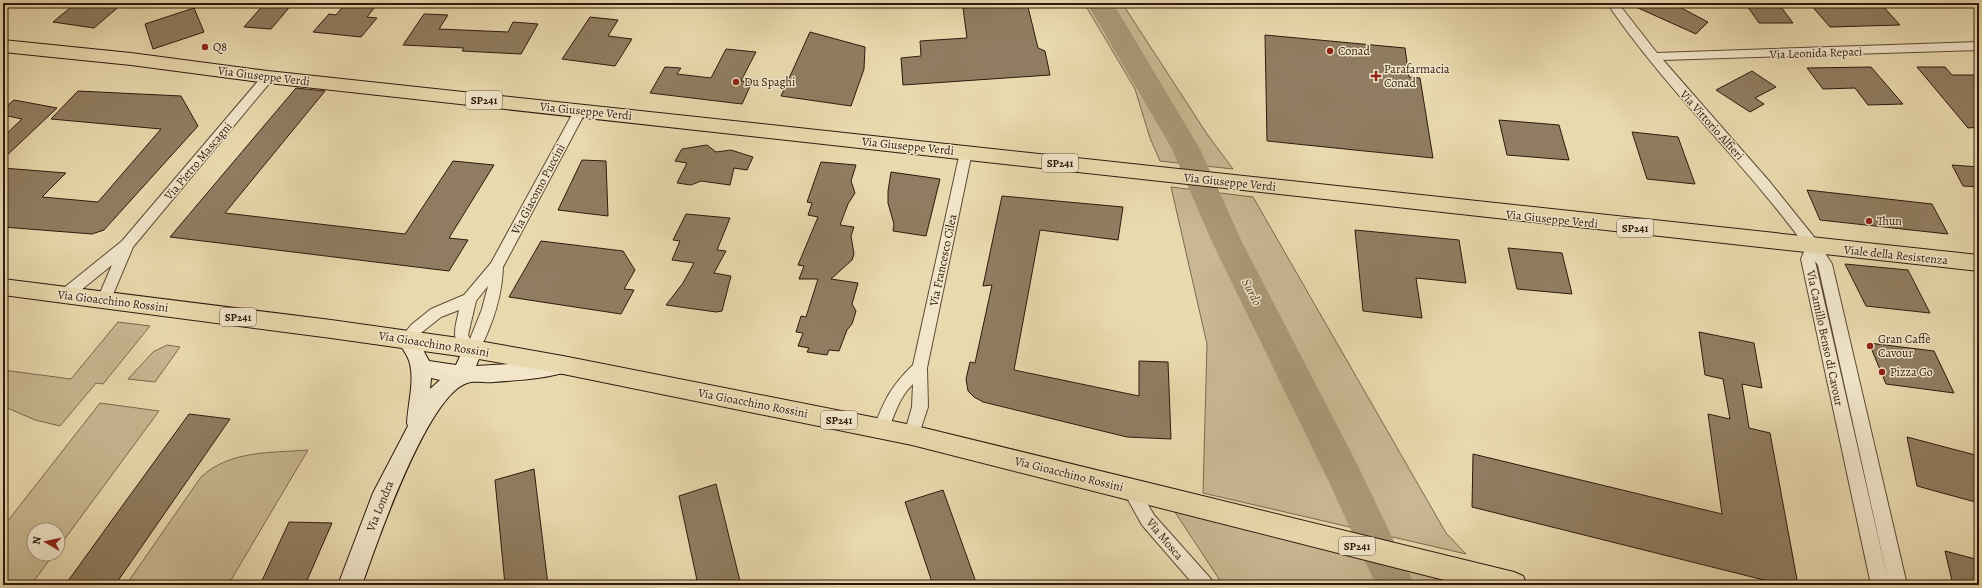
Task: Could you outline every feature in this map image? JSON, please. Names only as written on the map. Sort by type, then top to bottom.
[{"type":"main road","name":"Via Giuseppe Verdi","points":[[3,46],[131,59],[268,77],[966,152],[1457,208],[1813,246]]},
{"type":"main road","name":"Viale della Resistenza","points":[[1813,246],[1979,264]]},
{"type":"main road","name":"Via Gioacchino Rossini","points":[[3,286],[473,349],[563,365],[912,435],[1514,585]]},
{"type":"street","name":"Via Vittorio Alfieri","points":[[1612,3],[1653,57],[1756,174],[1813,246]]},
{"type":"street","name":"Via Leonida Repaci","points":[[1653,57],[1979,46]]},
{"type":"street","name":"Via Pietro Mascagni","points":[[65,295],[127,245],[268,77]]},
{"type":"street","name":"Via Giacomo Puccini","points":[[407,340],[416,329],[436,313],[453,307],[469,298],[496,267],[580,111]]},
{"type":"street","name":"Via Francesco Cilea","points":[[912,435],[920,407],[920,368],[966,152]]},
{"type":"street","name":"Via Pietro Mascagni","points":[[104,300],[127,245]]},
{"type":"street","name":"Via Camillo Benso di Cavour","points":[[1813,246],[1808,259],[1880,585]]},
{"type":"street","name":"Via Camillo Benso di Cavour","points":[[1813,246],[1825,264],[1898,585]]},
{"type":"street","name":"Via Giacomo Puccini","points":[[469,298],[461,335],[464,342],[473,349],[487,316],[497,281],[496,267]]},
{"type":"street","points":[[1822,320],[1839,324]]},
{"type":"street","name":"Via Londra","points":[[407,340],[409,348],[417,354],[421,372],[416,430]]},
{"type":"street","points":[[463,374],[473,349]]},
{"type":"street","points":[[418,362],[422,368],[463,374],[520,372],[563,365]]},
{"type":"street","points":[[881,429],[890,405],[901,386],[920,368]]},
{"type":"street","name":"Via Londra","points":[[350,585],[384,493],[416,430],[429,406],[443,389],[463,374]]},
{"type":"street","points":[[1839,401],[1858,405]]},
{"type":"street","name":"Via Mosca","points":[[1130,489],[1148,520],[1205,585]]},
{"type":"shaded area","points":[[1084,3],[1122,3],[1207,134],[1233,169],[1160,161],[1150,138],[1135,89]]},
{"type":"shaded area","points":[[1171,187],[1253,197],[1446,533],[1466,554],[1203,493],[1207,344]]},
{"type":"shaded area","points":[[118,322],[150,326],[103,384],[96,383],[60,426],[35,420],[3,406],[3,370],[71,379]]},
{"type":"shaded area","points":[[167,345],[180,347],[155,382],[128,379],[153,352]]},
{"type":"shaded area","points":[[100,403],[159,411],[66,537],[66,522],[26,522],[26,562],[48,562],[31,585],[3,585],[3,527]]},
{"type":"shaded area","points":[[308,450],[228,585],[126,585],[201,477],[212,468],[238,457],[252,454]]},
{"type":"shaded area","points":[[1171,506],[1461,585],[1223,585]]},
{"type":"building","points":[[76,3],[123,3],[94,28],[53,22]]},
{"type":"building","points":[[265,3],[293,3],[271,29],[244,27]]},
{"type":"building","points":[[346,3],[378,3],[367,17],[377,18],[361,37],[313,32],[329,14],[336,15]]},
{"type":"building","points":[[991,3],[1027,3],[1038,48],[1045,51],[1050,75],[903,85],[901,58],[921,56],[920,41],[967,38],[963,8],[992,6]]},
{"type":"building","points":[[1627,3],[1672,3],[1708,22],[1696,34]]},
{"type":"building","points":[[1745,3],[1778,3],[1793,23],[1759,23]]},
{"type":"building","points":[[1880,3],[1900,25],[1830,27],[1810,4]]},
{"type":"building","points":[[194,8],[204,32],[153,49],[145,24]]},
{"type":"building","points":[[424,14],[448,15],[439,29],[508,32],[513,22],[538,24],[521,54],[462,51],[464,48],[403,45]]},
{"type":"building","points":[[590,17],[618,20],[608,36],[632,39],[615,66],[562,59]]},
{"type":"building","points":[[810,32],[865,47],[864,69],[851,106],[781,96]]},
{"type":"building","points":[[1265,35],[1405,48],[1409,77],[1420,78],[1433,158],[1267,141]]},
{"type":"building","points":[[726,49],[756,52],[741,81],[752,82],[742,104],[650,93],[665,67],[681,68],[677,74],[711,78]]},
{"type":"building","points":[[1871,67],[1903,104],[1868,105],[1855,88],[1823,89],[1807,68]]},
{"type":"building","points":[[1917,67],[1945,67],[1952,75],[1979,75],[1979,127],[1968,128]]},
{"type":"building","points":[[1752,71],[1776,87],[1755,98],[1764,104],[1750,112],[1716,90]]},
{"type":"building","points":[[296,88],[325,91],[225,213],[405,234],[453,161],[494,165],[449,238],[468,240],[449,271],[170,237]]},
{"type":"building","points":[[78,91],[181,96],[198,126],[104,230],[92,234],[3,227],[3,168],[66,173],[42,197],[98,202],[161,129],[51,119]]},
{"type":"building","points":[[14,100],[57,108],[3,159],[3,137],[22,119],[3,115],[3,109]]},
{"type":"building","points":[[1499,120],[1559,125],[1569,160],[1507,155]]},
{"type":"building","points":[[1632,132],[1678,137],[1695,184],[1647,179]]},
{"type":"building","points":[[707,145],[716,152],[731,150],[753,157],[747,170],[734,168],[730,185],[701,181],[691,185],[677,183],[687,163],[675,161],[682,149]]},
{"type":"building","points":[[582,160],[606,161],[608,216],[558,210]]},
{"type":"building","points":[[821,162],[856,165],[851,181],[855,193],[848,204],[840,225],[854,227],[851,236],[854,254],[852,260],[831,279],[858,283],[852,304],[856,311],[852,324],[847,330],[839,351],[829,350],[827,355],[807,352],[809,348],[798,346],[803,333],[796,332],[801,316],[806,317],[818,279],[799,279],[804,266],[798,265],[818,217],[808,215],[812,203],[807,202]]},
{"type":"building","points":[[1952,165],[1979,167],[1979,187],[1963,186]]},
{"type":"building","points":[[891,172],[940,179],[926,236],[893,231],[894,224],[888,203]]},
{"type":"building","points":[[1807,190],[1932,204],[1948,234],[1820,220]]},
{"type":"building","points":[[1002,196],[1123,207],[1118,240],[1040,230],[1014,370],[1139,396],[1139,361],[1168,362],[1171,439],[1127,437],[983,402],[974,397],[968,391],[966,379],[970,362],[975,363],[992,285],[983,286]]},
{"type":"building","points":[[686,214],[730,218],[717,250],[726,251],[714,273],[731,276],[722,311],[716,312],[666,305],[683,283],[694,263],[672,260],[680,241],[673,240]]},
{"type":"building","points":[[1355,230],[1459,240],[1466,283],[1416,278],[1422,318],[1363,311]]},
{"type":"building","points":[[541,241],[623,251],[635,270],[624,289],[634,290],[621,314],[509,297]]},
{"type":"building","points":[[1508,248],[1562,253],[1572,294],[1517,289]]},
{"type":"building","points":[[1845,264],[1908,270],[1930,313],[1866,306]]},
{"type":"building","points":[[1699,332],[1754,343],[1762,388],[1742,384],[1749,428],[1770,433],[1798,585],[1784,585],[1472,507],[1473,454],[1722,514],[1708,414],[1730,419],[1723,379],[1705,375]]},
{"type":"building","points":[[1869,343],[1934,351],[1954,393],[1886,384]]},
{"type":"building","points":[[189,414],[230,419],[115,585],[65,585]]},
{"type":"building","points":[[1907,437],[1979,456],[1979,503],[1917,486]]},
{"type":"building","points":[[534,469],[548,585],[505,585],[495,480]]},
{"type":"building","points":[[716,484],[741,585],[698,585],[679,496]]},
{"type":"building","points":[[943,490],[977,585],[933,585],[905,502]]},
{"type":"building","points":[[289,522],[332,523],[305,585],[260,585]]},
{"type":"building","points":[[1945,551],[1979,560],[1979,585],[1953,585]]},
{"type":"waterway","name":"Surdo","points":[[1100,3],[1186,149],[1227,242],[1344,475],[1396,585]]},
{"type":"place","name":"Q8","points":[[205,47]]},
{"type":"place","name":"Conad","points":[[1330,51]]},
{"type":"place","name":"Parafarmacia Conad","points":[[1376,76]]},
{"type":"place","name":"Du Spaghi","points":[[736,82]]},
{"type":"place","name":"Thun","points":[[1869,221]]},
{"type":"place","name":"Gran Caffè Cavour","points":[[1870,346]]},
{"type":"place","name":"Pizza Go","points":[[1882,372]]}]
